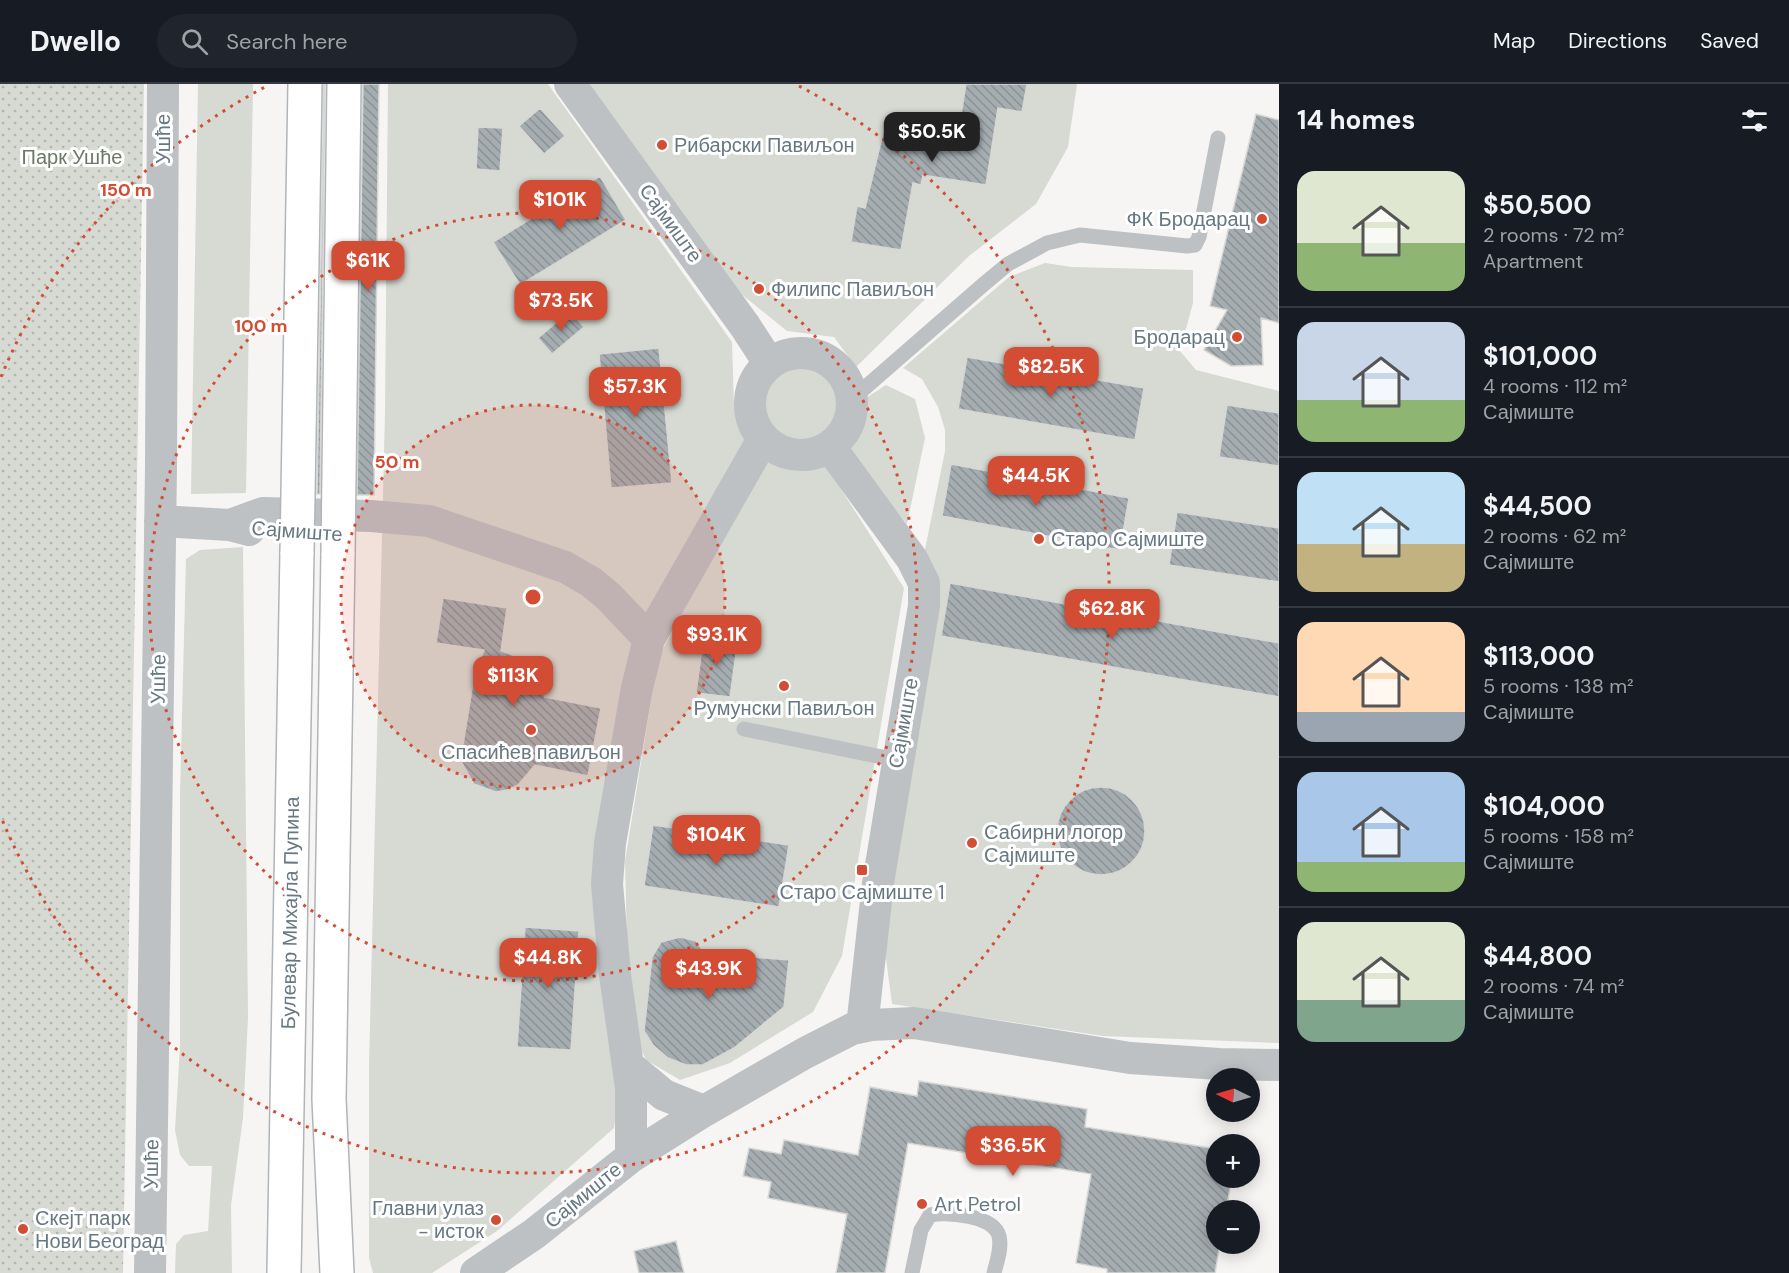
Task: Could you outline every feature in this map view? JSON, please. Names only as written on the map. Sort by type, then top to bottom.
[{"type":"main road","name":"Булевар Михајла Пупина","points":[[284,1273],[305,84]]},
{"type":"main road","points":[[338,1273],[329,1100],[344,84]]},
{"type":"street","name":"Ушће","points":[[150,1273],[163,84]]},
{"type":"street","name":"Сајмиште","points":[[570,84],[746,326],[769,363]]},
{"type":"street","points":[[794,353],[821,356],[842,373],[852,399],[850,421],[845,431],[830,447],[802,456],[774,448],[763,439],[750,414],[750,399],[759,374],[769,363],[794,353]]},
{"type":"street","name":"Сајмиште","points":[[631,1157],[629,1066],[609,921],[607,866],[637,688],[649,639],[763,439]]},
{"type":"street","name":"Сајмиште","points":[[830,447],[912,559],[924,583],[924,606],[878,883],[862,1027]]},
{"type":"street","name":"Сајмиште","points":[[160,521],[230,525],[263,513],[371,516],[429,521],[472,537],[530,554],[573,572],[608,596],[649,639]]},
{"type":"street","name":"Сајмиште","points":[[476,1273],[534,1234],[631,1157],[704,1111],[805,1053],[862,1027],[914,1023],[1130,1058],[1219,1064],[1279,1065]]},
{"type":"street","points":[[629,1066],[664,1095],[704,1111]]},
{"type":"street","name":"Сајмиште","points":[[513,1273],[534,1234]]},
{"type":"lane","points":[[852,399],[1008,264],[1047,243],[1063,237],[1080,235],[1195,245],[1199,237],[1218,138]]},
{"type":"lane","points":[[744,729],[897,759]]},
{"type":"lane","points":[[912,1273],[921,1230],[930,1215],[949,1212],[990,1223],[998,1232],[1001,1244],[994,1273]]},
{"type":"green space","name":"Парк Ушће","points":[[0,84],[144,84],[123,1273],[0,1273]]},
{"type":"green space","points":[[198,84],[253,84],[246,493],[191,494]]},
{"type":"green space","points":[[388,84],[548,84],[732,342],[734,405],[748,443],[614,741],[618,1100],[614,1128],[497,1231],[432,1273],[373,1273],[369,1258],[369,1066],[385,413]]},
{"type":"green space","points":[[581,84],[1077,84],[1068,147],[1036,204],[969,256],[856,367],[834,337],[787,331],[719,276]]},
{"type":"green space","points":[[1045,263],[1072,267],[1193,270],[1193,303],[1180,351],[1196,370],[1279,391],[1279,1043],[1103,1036],[892,1004],[884,943],[923,559],[945,451],[945,430],[938,407],[922,379],[903,368],[1009,277]]},
{"type":"green space","points":[[805,363],[830,374],[843,390],[844,408],[837,426],[823,439],[805,445],[784,442],[764,425],[758,411],[758,403],[767,380],[776,367]]},
{"type":"green space","points":[[886,385],[915,399],[925,438],[907,524],[845,447],[861,420],[863,400]]},
{"type":"green space","points":[[765,458],[787,468],[809,468],[825,464],[904,588],[842,956],[813,1012],[730,1063],[680,1080],[646,1060],[629,1023],[625,861],[658,658]]},
{"type":"green space","points":[[243,547],[248,1018],[243,1118],[231,1205],[232,1273],[175,1273],[176,1244],[184,1235],[208,1231],[212,1166],[189,1166],[180,1155],[175,1130],[180,1047],[180,795],[186,559],[200,550]]},
{"type":"building","points":[[324,84],[320,494],[317,494]]},
{"type":"building","points":[[363,84],[379,84],[374,495],[357,495]]},
{"type":"building","points":[[966,84],[1027,84],[1022,112],[998,108],[986,185],[923,175],[921,185],[913,183],[901,250],[851,242],[857,206],[865,208],[883,133],[956,146]]},
{"type":"building","points":[[540,108],[565,136],[544,154],[519,126]]},
{"type":"building","points":[[1256,114],[1279,120],[1279,323],[1261,318],[1263,365],[1231,366],[1204,350],[1227,310],[1210,306]]},
{"type":"building","points":[[478,127],[503,128],[500,171],[476,169]]},
{"type":"building","points":[[600,176],[626,220],[520,285],[493,242]]},
{"type":"building","points":[[570,311],[584,327],[552,354],[538,338]]},
{"type":"building","points":[[659,348],[672,483],[611,488],[599,354]]},
{"type":"building","points":[[967,357],[1144,388],[1135,440],[958,409]]},
{"type":"building","points":[[1227,405],[1279,413],[1279,466],[1219,457]]},
{"type":"building","points":[[951,464],[1129,498],[1120,550],[942,516]]},
{"type":"building","points":[[1177,512],[1279,528],[1279,582],[1169,565]]},
{"type":"building","points":[[950,583],[1279,643],[1279,697],[941,636]]},
{"type":"building","name":"Спасићев павиљон","points":[[443,598],[507,608],[501,651],[523,659],[532,666],[545,697],[601,708],[588,776],[535,765],[518,785],[507,790],[496,792],[474,784],[462,763],[462,751],[473,683],[484,650],[436,643]]},
{"type":"building","points":[[704,634],[738,639],[730,697],[696,693]]},
{"type":"building","points":[[1101,787],[1126,794],[1138,806],[1145,831],[1138,856],[1126,868],[1101,875],[1076,868],[1064,856],[1057,831],[1064,806],[1076,794]]},
{"type":"building","points":[[653,825],[789,845],[779,907],[644,886]]},
{"type":"building","points":[[525,927],[579,931],[571,1050],[517,1047]]},
{"type":"building","points":[[680,937],[696,941],[705,953],[789,960],[784,1007],[734,1048],[703,1065],[686,1065],[668,1058],[653,1045],[644,1031],[652,957],[661,942]]},
{"type":"building","points":[[919,1081],[1087,1109],[1085,1127],[1206,1147],[1206,1188],[1230,1188],[1228,1200],[1206,1200],[1206,1254],[1218,1254],[1215,1273],[1107,1273],[1107,1269],[1076,1263],[1091,1174],[908,1143],[885,1273],[836,1273],[847,1214],[768,1198],[771,1182],[743,1176],[749,1148],[781,1154],[784,1140],[858,1155],[870,1087],[917,1096]]},
{"type":"building","points":[[676,1241],[684,1273],[639,1273],[634,1251]]},
{"type":"place","name":"Рибарски Павиљон","points":[[662,145]]},
{"type":"place","name":"ФК Бродарац","points":[[1262,219]]},
{"type":"place","name":"Филипс Павиљон","points":[[759,289]]},
{"type":"place","name":"Бродарац","points":[[1237,337]]},
{"type":"place","name":"Старо Сајмиште","points":[[1039,539]]},
{"type":"place","name":"Румунски Павиљон","points":[[784,686]]},
{"type":"place","name":"Спасићев павиљон","points":[[531,730]]},
{"type":"place","name":"Сабирни логор Сајмиште","points":[[972,843]]},
{"type":"place","name":"Старо Сајмиште 1","points":[[862,870]]},
{"type":"place","name":"Art Petrol","points":[[922,1204]]},
{"type":"place","name":"Главни улаз - исток","points":[[496,1220]]},
{"type":"place","name":"Скејт парк Нови Београд","points":[[23,1229]]}]
